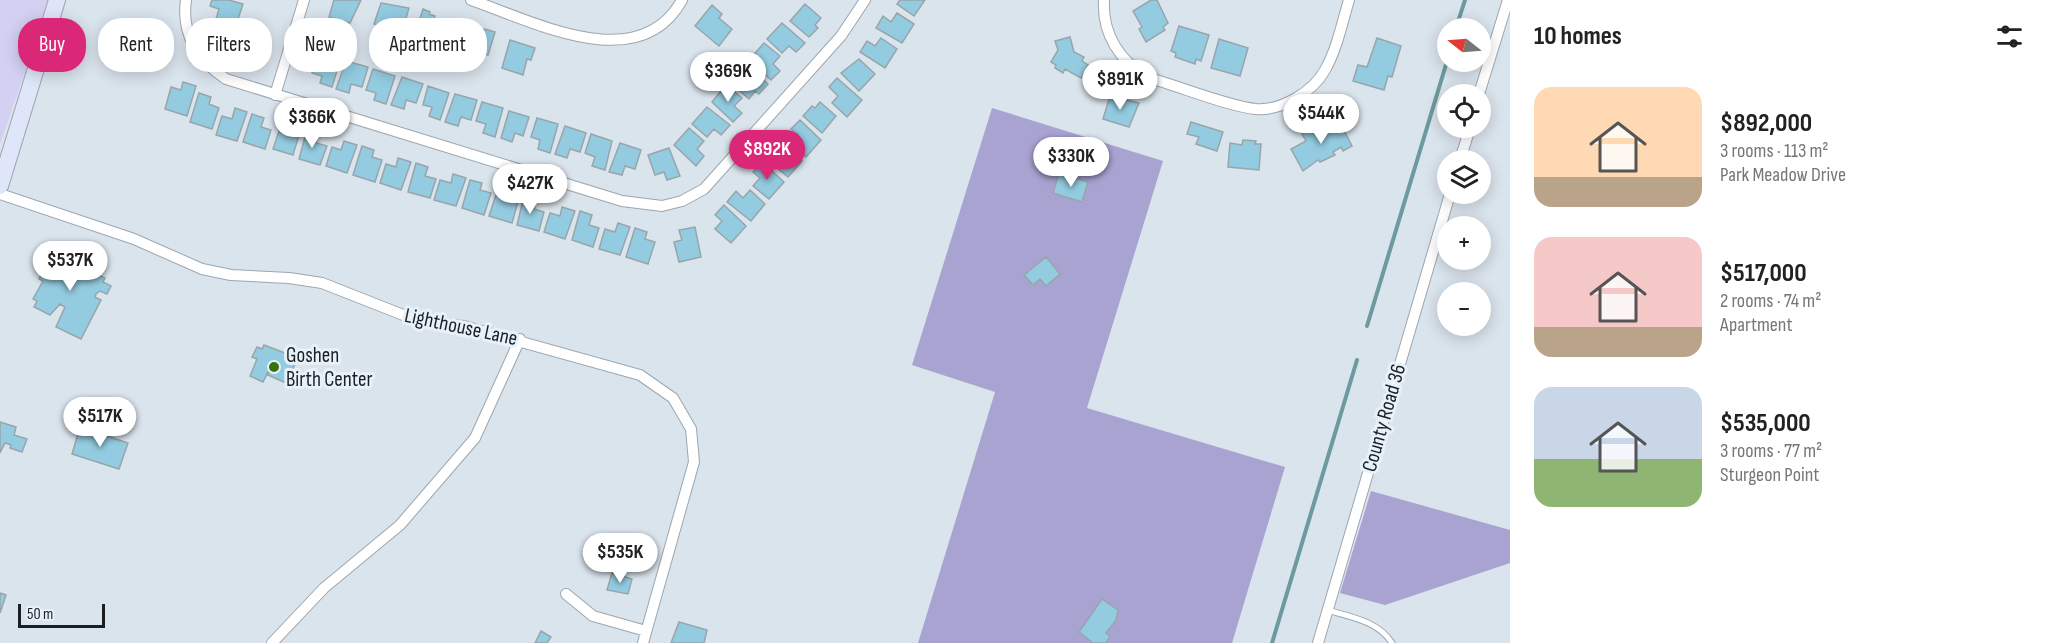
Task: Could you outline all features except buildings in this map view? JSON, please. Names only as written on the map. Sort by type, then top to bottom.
[{"type":"main road","points":[[0,186],[57,0]]},
{"type":"street","points":[[186,0],[188,35],[202,60],[226,79],[622,201],[662,206],[692,196],[714,179],[841,36],[865,0]]},
{"type":"street","points":[[275,95],[304,0]]},
{"type":"street","points":[[471,0],[590,39],[611,41],[641,36],[659,28],[672,16],[682,0]]},
{"type":"street","points":[[1104,4],[1112,42],[1126,63],[1149,78],[1257,109],[1282,104],[1310,88],[1326,69],[1348,0]]},
{"type":"street","points":[[1482,84],[1508,0]]},
{"type":"street","name":"Lighthouse Lane","points":[[0,194],[134,239],[202,269],[231,275],[306,279],[339,288],[391,312],[420,322],[464,326],[520,339],[640,375],[674,398],[691,429],[694,462],[643,643]]},
{"type":"street","name":"County Road 36","points":[[1318,643],[1447,204]]},
{"type":"street","points":[[272,643],[324,588],[400,525],[475,438],[520,339]]},
{"type":"street","points":[[566,594],[593,616],[646,631]]},
{"type":"lane","points":[[1327,610],[1367,622],[1386,634],[1392,643]]},
{"type":"shaded area","points":[[0,0],[50,0],[44,18],[18,18],[18,72],[25,72],[0,144]]},
{"type":"shaded area","points":[[992,108],[1163,161],[1087,408],[1285,467],[1232,643],[918,643],[995,392],[912,365]]},
{"type":"shaded area","points":[[1371,491],[1510,530],[1510,563],[1385,605],[1340,593]]},
{"type":"waterway","points":[[1459,18],[1465,0]]},
{"type":"waterway","points":[[1367,326],[1444,72]]},
{"type":"waterway","points":[[1272,643],[1357,360]]},
{"type":"place","name":"Goshen Birth Center","points":[[274,367]]}]
